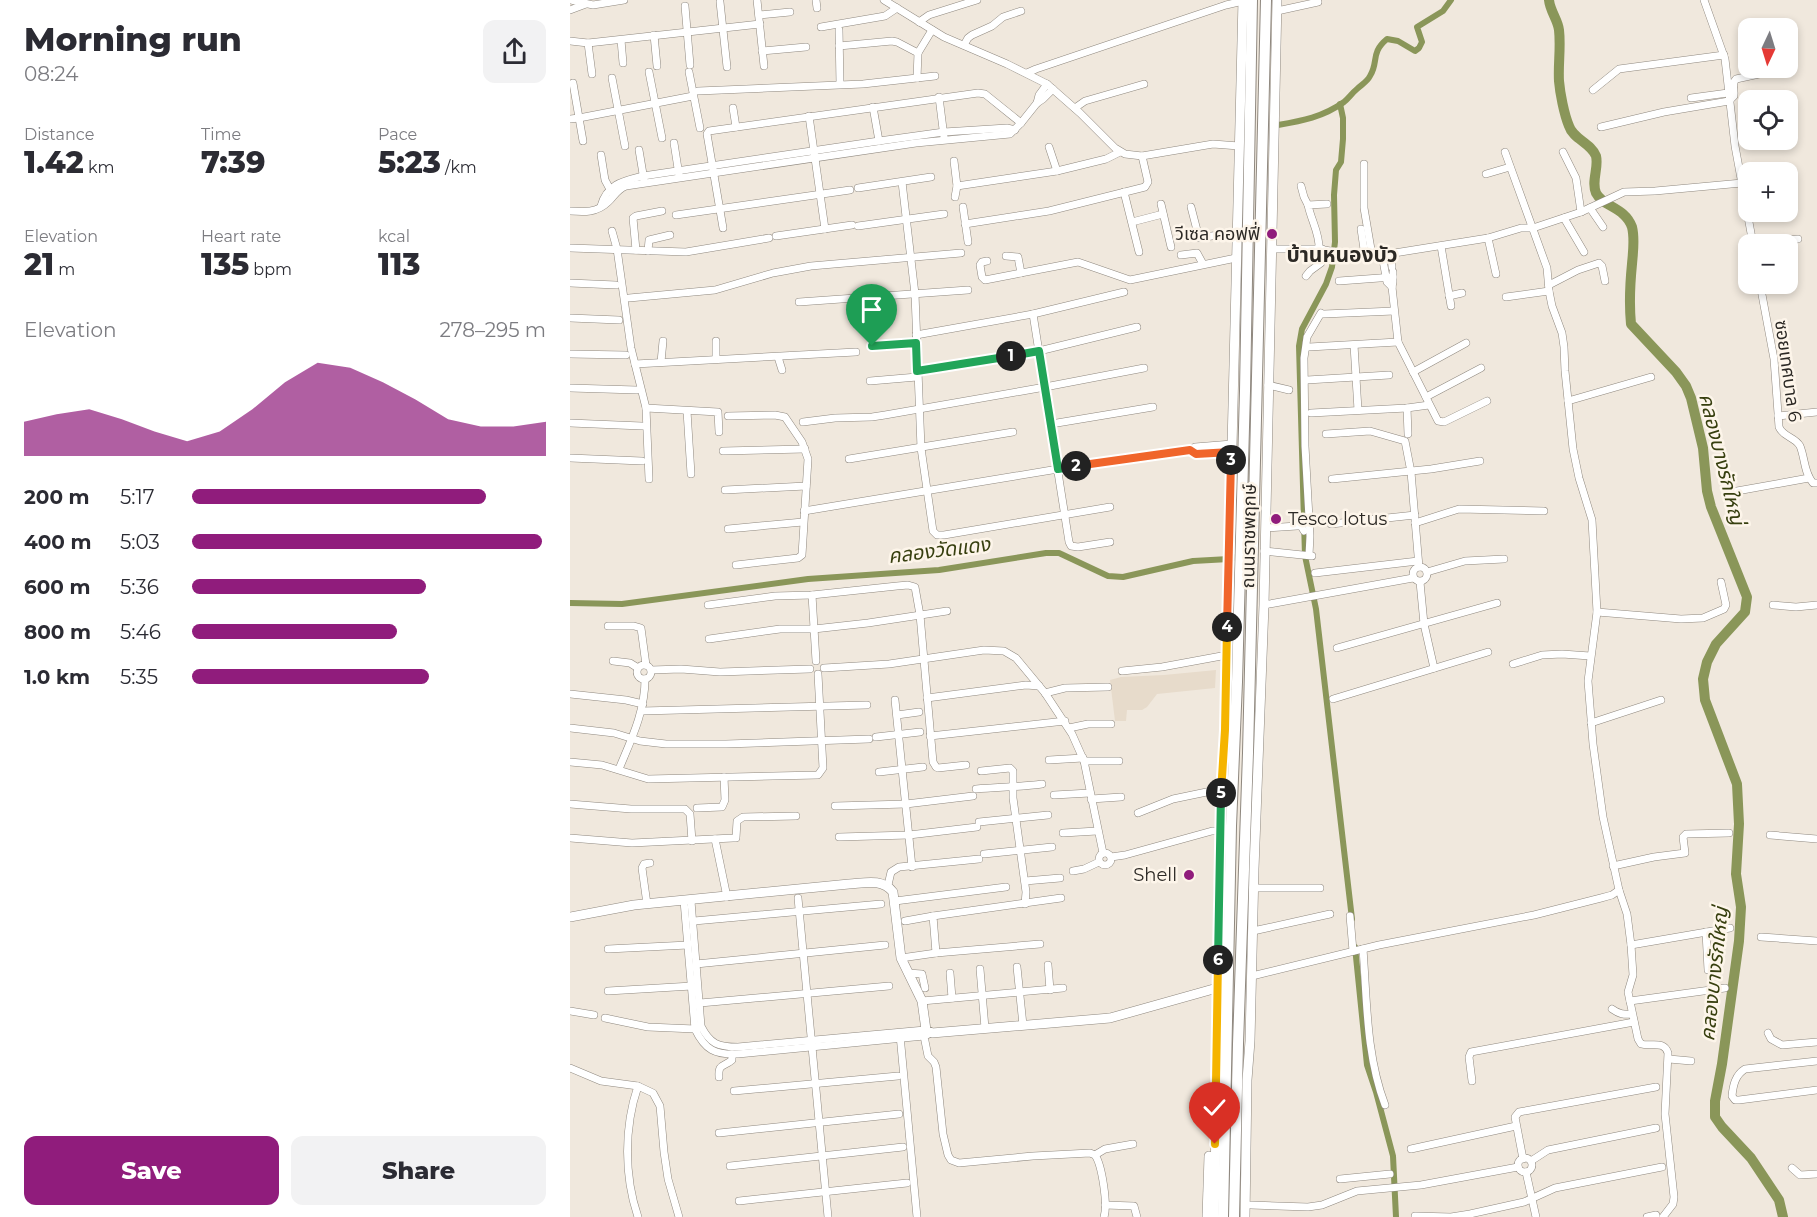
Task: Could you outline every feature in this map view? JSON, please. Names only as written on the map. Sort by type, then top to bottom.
[{"type":"main road","name":"ถนนราชพฤกษ์","points":[[1219,1216],[1211,1108],[1216,1074],[1221,789],[1225,730],[1239,146],[1246,0]]},
{"type":"main road","name":"ถนนราชพฤกษ์","points":[[1219,1216],[1237,682],[1250,150],[1246,0]]},
{"type":"main road","name":"ถนนราชพฤกษ์","points":[[1219,1216],[1248,753],[1266,0]]},
{"type":"main road","name":"ถนนราชพฤกษ์","points":[[1245,1217],[1247,1080],[1250,1048],[1253,888],[1264,605],[1277,0]]},
{"type":"main road","points":[[1256,440],[1268,380]]},
{"type":"main road","points":[[1233,384],[1238,399],[1238,417],[1243,435]]},
{"type":"main road","points":[[1221,802],[1230,854]]},
{"type":"main road","points":[[1245,814],[1254,869]]},
{"type":"main road","points":[[570,918],[614,908],[647,904],[877,882],[888,885],[895,901],[901,958],[922,1001],[926,1032],[1110,1018],[1217,988]]},
{"type":"main road","points":[[1250,1048],[1252,1093],[1250,1217]]},
{"type":"street","points":[[571,0],[601,5],[624,0]]},
{"type":"street","points":[[757,0],[764,66]]},
{"type":"street","points":[[884,0],[932,30],[1027,73],[1050,86],[1120,152],[1129,156],[1142,156],[1205,145],[1239,146]]},
{"type":"street","points":[[919,22],[928,15],[977,0]]},
{"type":"street","points":[[1027,73],[1216,8],[1246,0]]},
{"type":"street","points":[[1704,0],[1724,55],[1739,162]]},
{"type":"street","points":[[720,2],[727,67]]},
{"type":"street","points":[[1277,11],[1318,2]]},
{"type":"street","points":[[570,10],[586,4]]},
{"type":"street","points":[[685,6],[690,69],[700,128]]},
{"type":"street","points":[[821,27],[885,16],[897,8]]},
{"type":"street","points":[[964,45],[972,35],[992,26],[1003,17],[1021,11]]},
{"type":"street","points":[[759,15],[790,12]]},
{"type":"street","points":[[570,41],[588,43],[760,24]]},
{"type":"street","points":[[838,30],[840,84]]},
{"type":"street","points":[[917,78],[918,53],[932,30]]},
{"type":"street","points":[[654,36],[657,66]]},
{"type":"street","points":[[621,40],[623,63]]},
{"type":"street","points":[[839,46],[892,41],[918,53]]},
{"type":"street","points":[[588,43],[592,74]]},
{"type":"street","points":[[762,51],[806,47]]},
{"type":"street","points":[[1593,90],[1620,69],[1724,55]]},
{"type":"street","points":[[649,72],[662,138]]},
{"type":"street","points":[[570,119],[696,94],[863,84],[935,76]]},
{"type":"street","points":[[612,78],[625,146]]},
{"type":"street","points":[[1601,126],[1734,96],[1734,81],[1741,78]]},
{"type":"street","points":[[573,82],[583,141]]},
{"type":"street","points":[[1075,108],[1085,102],[1144,84]]},
{"type":"street","points":[[815,154],[879,141],[944,136],[1005,135],[1016,129],[1037,103],[1039,95],[1050,86]]},
{"type":"street","points":[[723,228],[707,133],[711,130],[873,106],[982,93],[1021,123]]},
{"type":"street","points":[[939,97],[944,136]]},
{"type":"street","points":[[1690,98],[1729,97]]},
{"type":"street","points":[[873,106],[879,141]]},
{"type":"street","points":[[733,108],[736,126]]},
{"type":"street","points":[[809,116],[825,229]]},
{"type":"street","points":[[570,212],[591,212],[604,203],[612,192],[644,179],[944,136]]},
{"type":"street","points":[[674,143],[679,174]]},
{"type":"street","points":[[1049,147],[1057,171]]},
{"type":"street","points":[[639,150],[644,179]]},
{"type":"street","points":[[957,186],[1057,171],[1106,159],[1120,152]]},
{"type":"street","points":[[1505,152],[1546,262],[1552,306],[1562,333],[1576,462],[1592,520],[1597,612],[1587,681],[1603,817],[1613,866],[1627,914],[1633,975],[1628,992],[1641,1044],[1662,1045],[1666,1048],[1669,1059],[1665,1114],[1674,1197],[1672,1204],[1660,1216],[1647,1217]]},
{"type":"street","points":[[1563,152],[1576,178],[1581,212]]},
{"type":"street","points":[[601,155],[605,180],[612,192]]},
{"type":"street","points":[[965,224],[1050,211],[1147,185],[1148,180],[1142,156]]},
{"type":"street","points":[[954,161],[957,186],[955,197]]},
{"type":"street","points":[[1364,164],[1364,208],[1368,256]]},
{"type":"street","points":[[1486,174],[1510,167]]},
{"type":"street","points":[[676,215],[931,177]]},
{"type":"street","points":[[902,182],[915,294],[921,448],[933,531],[940,536],[1110,507]]},
{"type":"street","points":[[1272,249],[1323,250],[1344,255],[1382,255],[1488,238],[1521,228],[1533,228],[1581,212],[1624,192],[1738,183]]},
{"type":"street","points":[[1301,186],[1323,250],[1321,263],[1306,276]]},
{"type":"street","points":[[1124,192],[1139,252]]},
{"type":"street","points":[[1161,204],[1171,247]]},
{"type":"street","points":[[1308,205],[1327,204]]},
{"type":"street","points":[[1593,206],[1603,227]]},
{"type":"street","points":[[963,207],[968,242]]},
{"type":"street","points":[[1191,207],[1198,238],[1237,232]]},
{"type":"street","points":[[636,250],[633,218],[662,211]]},
{"type":"street","points":[[570,248],[686,252],[825,229],[944,214]]},
{"type":"street","points":[[1132,222],[1164,214]]},
{"type":"street","points":[[1564,218],[1584,252]]},
{"type":"street","points":[[1361,229],[1368,256]]},
{"type":"street","points":[[612,231],[617,249],[627,328],[645,408],[649,479]]},
{"type":"street","points":[[648,251],[649,240],[670,236]]},
{"type":"street","points":[[1488,238],[1496,274]]},
{"type":"street","points":[[1441,246],[1451,306]]},
{"type":"street","points":[[629,298],[715,290],[773,273],[811,266],[961,253]]},
{"type":"street","points":[[1391,253],[1398,342],[1438,420],[1444,422],[1487,402]]},
{"type":"street","points":[[1181,255],[1197,254],[1203,264]]},
{"type":"street","points":[[1382,255],[1391,274]]},
{"type":"street","points":[[1006,256],[1018,257],[1022,273]]},
{"type":"street","points":[[987,261],[980,265],[983,279],[1078,262],[1130,280],[1236,258]]},
{"type":"street","points":[[1506,297],[1549,288],[1578,270],[1599,263],[1602,266],[1605,281]]},
{"type":"street","points":[[1340,281],[1391,274]]},
{"type":"street","points":[[570,283],[616,285]]},
{"type":"street","points":[[799,302],[968,290]]},
{"type":"street","points":[[872,346],[1034,314],[1124,292]]},
{"type":"street","points":[[1449,296],[1462,293]]},
{"type":"street","name":"ซอยเทศบาล 6","points":[[1762,294],[1774,359],[1779,427],[1781,433],[1796,441],[1800,447],[1809,478]]},
{"type":"street","points":[[1264,550],[1308,555],[1304,358],[1307,337],[1322,314],[1394,311]]},
{"type":"street","points":[[1034,314],[1069,542],[1071,546],[1078,547],[1110,542]]},
{"type":"street","points":[[570,318],[619,320]]},
{"type":"street","points":[[870,381],[1039,351],[1137,327]]},
{"type":"street","points":[[661,362],[663,340]]},
{"type":"street","points":[[716,341],[716,359]]},
{"type":"street","points":[[1309,347],[1398,342]]},
{"type":"street","points":[[1413,372],[1466,343]]},
{"type":"street","points":[[1354,345],[1358,410]]},
{"type":"street","points":[[635,364],[856,352]]},
{"type":"street","points":[[570,354],[626,355]]},
{"type":"street","points":[[778,357],[782,370]]},
{"type":"street","points":[[803,422],[835,417],[872,417],[1144,368]]},
{"type":"street","points":[[1311,412],[1407,408],[1427,401],[1481,368]]},
{"type":"street","points":[[1307,381],[1389,375]]},
{"type":"street","points":[[1568,402],[1651,377]]},
{"type":"street","points":[[1268,380],[1289,390]]},
{"type":"street","points":[[570,388],[637,390]]},
{"type":"street","points":[[1051,424],[1153,407]]},
{"type":"street","points":[[645,408],[718,412],[719,432]]},
{"type":"street","points":[[1407,408],[1408,434]]},
{"type":"street","points":[[687,411],[691,474]]},
{"type":"street","points":[[1778,416],[1817,412]]},
{"type":"street","points":[[728,416],[775,415],[785,417],[806,449],[808,459],[803,553],[800,557],[736,565]]},
{"type":"street","points":[[570,423],[642,426]]},
{"type":"street","points":[[1326,434],[1370,431],[1405,441],[1412,472],[1419,564],[1413,571],[1434,668]]},
{"type":"street","points":[[849,459],[1013,432]]},
{"type":"street","points":[[804,511],[1058,469],[1190,450],[1196,454],[1232,448]]},
{"type":"street","points":[[723,451],[806,449]]},
{"type":"street","points":[[570,458],[642,461]]},
{"type":"street","points":[[1332,479],[1412,472],[1480,461]]},
{"type":"street","points":[[1737,491],[1809,478],[1813,483],[1817,483]]},
{"type":"street","points":[[725,490],[806,486]]},
{"type":"street","points":[[1331,524],[1415,519],[1459,509],[1544,512]]},
{"type":"street","points":[[728,529],[803,522]]},
{"type":"street","points":[[1266,528],[1301,526],[1304,531]]},
{"type":"street","points":[[1427,572],[1465,561],[1504,559]]},
{"type":"street","points":[[1264,605],[1426,579],[1427,572],[1419,564],[1315,573]]},
{"type":"street","points":[[1597,612],[1681,619],[1703,618],[1724,609],[1726,605],[1721,582]]},
{"type":"street","points":[[708,605],[775,596],[812,596],[912,586],[915,588],[920,615],[933,762],[936,767],[966,765]]},
{"type":"street","points":[[812,596],[816,661]]},
{"type":"street","points":[[1337,648],[1497,603]]},
{"type":"street","points":[[1773,605],[1796,608],[1817,605]]},
{"type":"street","points":[[709,639],[780,629],[814,629],[947,611]]},
{"type":"street","points":[[608,626],[641,628],[651,675],[645,679]]},
{"type":"street","points":[[824,668],[877,665],[984,650],[1004,651],[1016,658],[1067,724],[1083,760],[1103,853]]},
{"type":"street","points":[[1333,699],[1488,652]]},
{"type":"street","points":[[1122,670],[1162,667],[1227,655]]},
{"type":"street","points":[[1513,664],[1542,655],[1590,656]]},
{"type":"street","points":[[613,661],[630,663],[638,668]]},
{"type":"street","points":[[816,661],[822,663],[824,668]]},
{"type":"street","points":[[810,669],[816,661]]},
{"type":"street","points":[[638,668],[641,665],[649,668],[720,672],[810,669],[818,675]]},
{"type":"street","points":[[638,668],[638,676],[645,679]]},
{"type":"street","points":[[818,675],[824,668]]},
{"type":"street","points":[[570,762],[602,765],[648,779],[818,775],[823,768],[818,675]]},
{"type":"street","points":[[618,769],[643,707],[645,679]]},
{"type":"street","points":[[927,698],[1026,685],[1039,686]]},
{"type":"street","points":[[1045,693],[1065,688],[1108,687]]},
{"type":"street","points":[[570,694],[627,700],[643,707],[867,705]]},
{"type":"street","points":[[896,699],[912,867]]},
{"type":"street","points":[[1591,723],[1661,700]]},
{"type":"street","points":[[897,715],[919,712]]},
{"type":"street","points":[[930,736],[1067,724],[1111,724]]},
{"type":"street","points":[[570,729],[614,733],[650,743],[691,745],[822,741],[920,732]]},
{"type":"street","points":[[1049,760],[1119,761]]},
{"type":"street","points":[[879,772],[923,767]]},
{"type":"street","points":[[981,771],[1010,768],[1013,771],[1012,786],[1025,881],[1025,904]]},
{"type":"street","points":[[697,808],[722,807],[725,800],[724,777]]},
{"type":"street","points":[[836,806],[906,804],[1006,786],[1041,784]]},
{"type":"street","points":[[1138,813],[1173,799],[1221,789]]},
{"type":"street","points":[[1054,795],[1121,796]]},
{"type":"street","points":[[570,804],[631,809],[685,809],[690,814],[692,841]]},
{"type":"street","points":[[839,837],[909,835],[1048,815]]},
{"type":"street","points":[[570,838],[632,843],[736,838],[738,822],[743,818],[796,816]]},
{"type":"street","points":[[1063,833],[1097,831]]},
{"type":"street","points":[[1103,853],[1111,857],[1125,855],[1212,831],[1220,831]]},
{"type":"street","points":[[1613,866],[1685,853],[1683,837],[1686,834],[1729,833]]},
{"type":"street","points":[[1770,835],[1817,839]]},
{"type":"street","points":[[715,839],[727,897]]},
{"type":"street","points":[[888,885],[894,869],[1052,847]]},
{"type":"street","points":[[1099,862],[1099,856],[1103,853]]},
{"type":"street","points":[[1099,862],[1107,866],[1111,862],[1111,857]]},
{"type":"street","points":[[1073,871],[1099,862]]},
{"type":"street","points":[[647,904],[642,868],[644,864],[650,863]]},
{"type":"street","points":[[1025,881],[1060,878]]},
{"type":"street","points":[[895,901],[1006,887]]},
{"type":"street","points":[[1253,888],[1320,888]]},
{"type":"street","points":[[1252,976],[1362,949],[1534,915],[1612,895],[1619,890]]},
{"type":"street","points":[[798,898],[828,1217]]},
{"type":"street","points":[[905,921],[1061,898]]},
{"type":"street","points":[[688,901],[694,921],[700,1003],[698,1028]]},
{"type":"street","points":[[688,901],[688,945],[699,1038],[709,1049],[723,1055],[926,1032],[928,1056],[936,1067],[943,1134],[951,1160],[959,1163],[1080,1152],[1095,1155],[1106,1149],[1133,1144]]},
{"type":"street","points":[[694,921],[881,904]]},
{"type":"street","points":[[1253,931],[1330,915]]},
{"type":"street","points":[[933,916],[936,953]]},
{"type":"street","points":[[1350,916],[1353,951]]},
{"type":"street","points":[[1631,945],[1730,928]]},
{"type":"street","points":[[1706,932],[1708,970]]},
{"type":"street","points":[[1761,937],[1817,941]]},
{"type":"street","points":[[901,958],[1040,944]]},
{"type":"street","points":[[608,949],[688,945]]},
{"type":"street","points":[[696,964],[885,945]]},
{"type":"street","points":[[1362,949],[1369,1039],[1378,1087],[1385,1105]]},
{"type":"street","points":[[1048,965],[1050,990]]},
{"type":"street","points":[[1017,967],[1023,1025]]},
{"type":"street","points":[[980,969],[985,1028]]},
{"type":"street","points":[[950,973],[952,998]]},
{"type":"street","points":[[908,974],[922,974],[924,988]]},
{"type":"street","points":[[608,991],[692,986]]},
{"type":"street","points":[[700,1003],[889,986]]},
{"type":"street","points":[[922,1001],[1063,988]]},
{"type":"street","points":[[1630,1001],[1725,988]]},
{"type":"street","points":[[1612,1009],[1633,1018]]},
{"type":"street","points":[[570,1011],[594,1015]]},
{"type":"street","points":[[605,1018],[648,1027],[698,1028],[714,1043],[724,1047],[811,1044]]},
{"type":"street","points":[[1472,1082],[1469,1067],[1471,1052],[1633,1018]]},
{"type":"street","points":[[1768,1033],[1771,1039],[1782,1045],[1817,1042]]},
{"type":"street","points":[[900,1036],[917,1217]]},
{"type":"street","points":[[719,1077],[720,1067],[732,1060],[732,1054]]},
{"type":"street","points":[[1669,1059],[1691,1061]]},
{"type":"street","points":[[1817,1061],[1745,1069],[1737,1077],[1732,1096],[1735,1100],[1739,1100],[1817,1090]]},
{"type":"street","points":[[570,1068],[601,1081],[638,1086],[653,1093],[660,1106],[668,1179],[678,1217]]},
{"type":"street","points":[[734,1092],[898,1076]]},
{"type":"street","points":[[638,1086],[627,1130],[628,1163],[638,1217]]},
{"type":"street","points":[[1526,1172],[1532,1167],[1527,1160],[1516,1126],[1515,1117],[1519,1112],[1656,1087]]},
{"type":"street","points":[[719,1133],[899,1114]]},
{"type":"street","points":[[1411,1149],[1516,1126]]},
{"type":"street","points":[[1518,1167],[1519,1162],[1548,1150],[1656,1128]]},
{"type":"street","points":[[730,1166],[903,1147]]},
{"type":"street","points":[[1095,1155],[1100,1165],[1105,1205],[1104,1217]]},
{"type":"street","points":[[1251,1205],[1308,1208],[1357,1191],[1437,1183],[1518,1167]]},
{"type":"street","points":[[1518,1167],[1521,1171],[1526,1172]]},
{"type":"street","points":[[1415,1216],[1451,1216],[1524,1202],[1555,1188],[1662,1167]]},
{"type":"street","points":[[1792,1168],[1800,1175],[1817,1174]]},
{"type":"street","points":[[1526,1172],[1536,1217]]},
{"type":"street","points":[[1340,1179],[1390,1174]]},
{"type":"street","points":[[1355,1178],[1357,1191]]},
{"type":"street","points":[[739,1201],[907,1183]]},
{"type":"street","points":[[1105,1205],[1134,1206],[1137,1217]]},
{"type":"shaded area","points":[[1216,670],[1215,688],[1157,694],[1142,710],[1127,710],[1126,721],[1115,721],[1110,680],[1121,677]]},
{"type":"waterway","points":[[1278,125],[1320,115],[1344,102],[1369,78],[1378,49],[1387,39],[1398,41],[1415,51],[1422,42],[1417,27],[1443,11],[1451,0]]},
{"type":"waterway","name":"คลองบางรักใหญ่","points":[[1549,0],[1559,30],[1559,81],[1567,121],[1574,134],[1596,156],[1594,184],[1599,198],[1624,215],[1632,227],[1634,241],[1630,294],[1631,324],[1676,372],[1686,386],[1703,448],[1707,491],[1711,507],[1747,597],[1745,612],[1716,644],[1707,662],[1703,679],[1705,700],[1737,784],[1739,824],[1736,874],[1741,907],[1739,941],[1715,1101],[1715,1117],[1751,1158],[1779,1200],[1783,1217]]},
{"type":"waterway","points":[[1340,104],[1343,139],[1341,162],[1336,170],[1335,242],[1332,267],[1326,284],[1302,329],[1299,346],[1305,556],[1316,609],[1352,919]]},
{"type":"waterway","name":"คลองวัดแดง","points":[[570,603],[622,604],[808,579],[939,570],[1046,553],[1059,553],[1108,576],[1123,577],[1193,561],[1229,559],[1254,552]]},
{"type":"waterway","points":[[1355,947],[1367,1065],[1393,1156],[1396,1217]]},
{"type":"place","name":"วีเซล คอฟฟี่","points":[[1272,234]]},
{"type":"place","name":"Tesco lotus","points":[[1276,519]]},
{"type":"place","name":"Shell","points":[[1189,875]]},
{"type":"district","name":"บ้านหนองบัว","points":[[1342,255]]},
{"type":"route","points":[[872,346],[916,343],[917,371],[1039,351],[1058,469],[1175,451],[1190,450],[1196,454],[1231,452],[1225,730],[1218,913],[1215,1144]]}]
